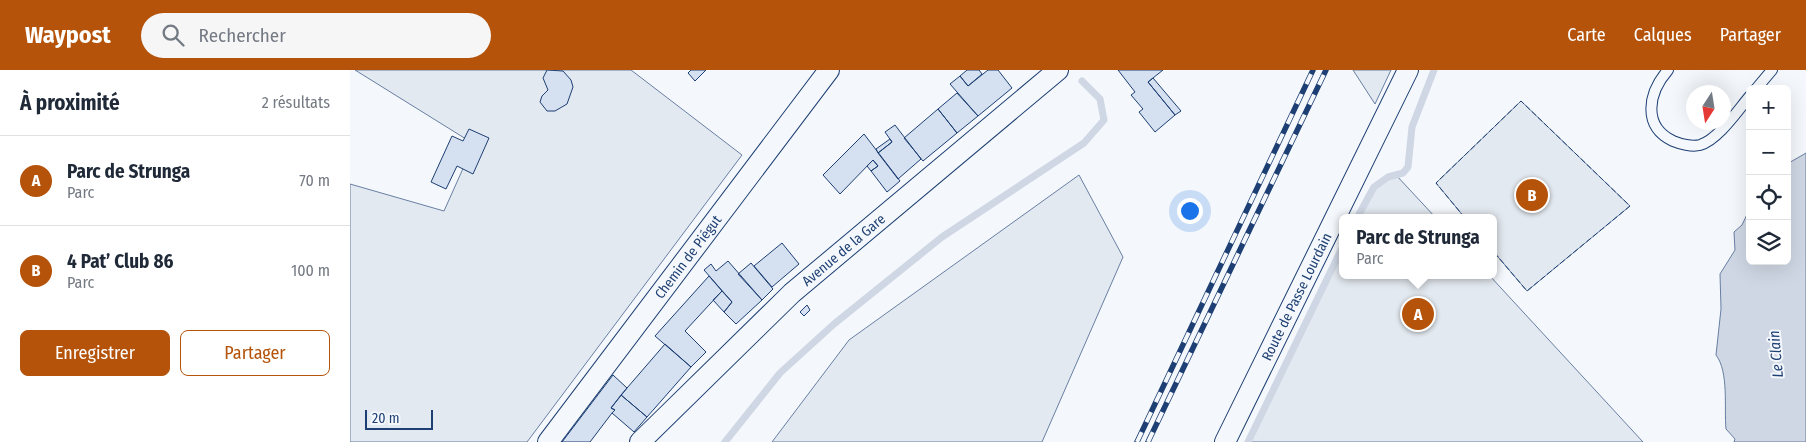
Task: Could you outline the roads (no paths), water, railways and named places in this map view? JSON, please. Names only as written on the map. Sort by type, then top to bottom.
[{"type":"street","name":"Chemin de Piégut","points":[[548,442],[829,70]]},
{"type":"street","name":"Avenue de la Gare","points":[[640,442],[792,293],[1058,70]]},
{"type":"street","name":"Route de Passe Lourdain","points":[[1225,442],[1408,70]]},
{"type":"lane","points":[[1668,70],[1662,77],[1652,99],[1652,119],[1660,135],[1680,144],[1700,144],[1718,133],[1746,101]]},
{"type":"lane","points":[[1759,85],[1772,70]]},
{"type":"water","name":"Le Clain","points":[[1806,153],[1806,442],[1734,442],[1735,439],[1726,429],[1723,371],[1716,355],[1721,309],[1720,274],[1735,250],[1734,232],[1742,225],[1746,216],[1746,265],[1791,265],[1791,162]]},
{"type":"waterway","points":[[1359,214],[1374,187],[1388,177],[1403,173],[1408,167],[1412,127],[1434,70]]},
{"type":"waterway","points":[[725,442],[780,373],[834,324],[942,237],[1084,143],[1104,120],[1100,99],[1082,81]]},
{"type":"waterway","points":[[1248,442],[1339,254]]},
{"type":"railway","points":[[1137,442],[1313,70]]},
{"type":"railway","points":[[1148,442],[1326,70]]},
{"type":"place","name":"4 Pat’ Club 86","points":[[1532,195]]},
{"type":"place","name":"Parc de Strunga","points":[[1418,314]]}]
